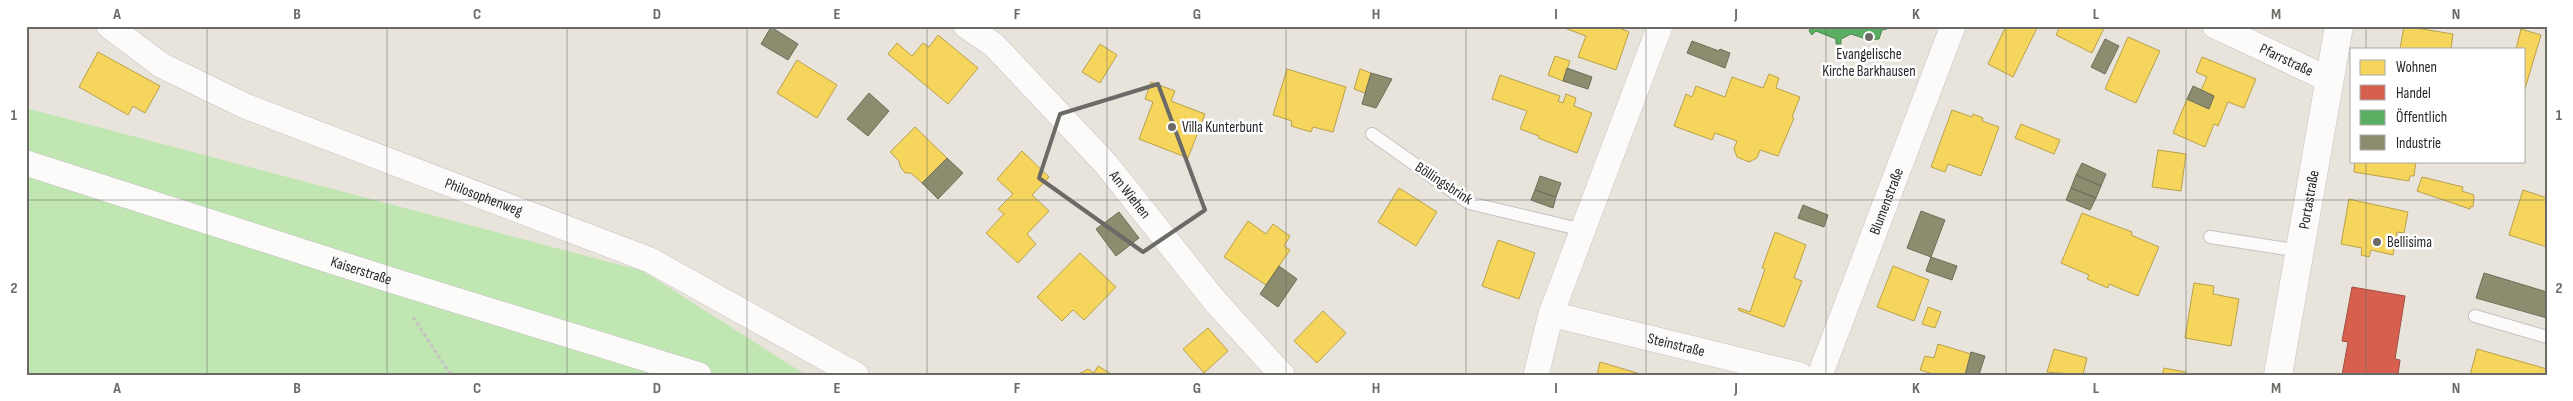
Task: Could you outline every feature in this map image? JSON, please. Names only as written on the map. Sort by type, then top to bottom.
[{"type":"main road","name":"Portastraße","points":[[2278,375],[2339,26]]},
{"type":"street","name":"Philosophenweg","points":[[109,26],[162,64],[245,106],[650,260],[856,375]]},
{"type":"street","name":"Am Wiehen","points":[[966,26],[994,45],[1106,164],[1214,300],[1282,375]]},
{"type":"street","points":[[1536,375],[1551,314],[1660,26]]},
{"type":"street","name":"Blumenstraße","points":[[1820,375],[1953,26]]},
{"type":"street","name":"Pfarrstraße","points":[[2215,26],[2330,80]]},
{"type":"street","name":"Kaiserstraße","points":[[26,163],[394,281],[699,375]]},
{"type":"street","name":"Steinstraße","points":[[1551,314],[1800,375]]},
{"type":"lane","name":"Böllingsbrink","points":[[1372,134],[1469,203],[1583,230]]},
{"type":"lane","points":[[2210,237],[2300,251]]},
{"type":"lane","points":[[2475,316],[2547,337]]},
{"type":"path","points":[[394,281],[421,332],[451,375]]},
{"type":"highlighted area","points":[[1158,84],[1205,210],[1143,252],[1039,178],[1060,114]]},
{"type":"green space","points":[[26,108],[643,271],[806,375],[26,375]]},
{"type":"building: Wohnen","points":[[1559,26],[1615,26],[1629,32],[1616,70],[1578,57],[1586,36]]},
{"type":"building: Wohnen","points":[[2006,26],[2038,26],[2013,77],[1988,64]]},
{"type":"building: Wohnen","points":[[2060,26],[2105,26],[2092,53],[2056,35]]},
{"type":"building: Wohnen","points":[[2404,26],[2453,34],[2451,48],[2400,48]]},
{"type":"building: Wohnen","points":[[2521,29],[2541,35],[2526,85],[2526,48],[2516,48]]},
{"type":"building: Wohnen","points":[[938,35],[978,68],[948,104],[888,54],[897,43],[912,56],[923,43],[929,47]]},
{"type":"building: Wohnen","points":[[2128,37],[2160,51],[2136,103],[2105,89]]},
{"type":"building: Wohnen","points":[[1100,44],[1117,55],[1100,83],[1082,72]]},
{"type":"building: Wohnen","points":[[98,52],[160,86],[145,113],[133,106],[128,115],[79,87]]},
{"type":"building: Wohnen","points":[[1555,56],[1570,61],[1563,81],[1548,75]]},
{"type":"building: Wohnen","points":[[2202,57],[2256,79],[2244,108],[2228,102],[2218,126],[2214,124],[2205,147],[2173,133],[2187,99],[2209,109],[2214,96],[2201,90],[2207,77],[2196,72]]},
{"type":"building: Wohnen","points":[[797,60],[837,85],[817,118],[777,93]]},
{"type":"building: Wohnen","points":[[1287,69],[1346,87],[1333,132],[1313,127],[1311,132],[1291,126],[1292,121],[1273,115]]},
{"type":"building: Wohnen","points":[[1360,69],[1371,73],[1365,93],[1354,89]]},
{"type":"building: Wohnen","points":[[1769,74],[1779,78],[1776,88],[1800,97],[1792,117],[1794,118],[1778,156],[1760,150],[1757,158],[1749,162],[1737,157],[1734,149],[1737,141],[1715,133],[1712,140],[1674,126],[1686,94],[1692,97],[1696,86],[1725,97],[1732,77],[1763,88]]},
{"type":"building: Wohnen","points":[[1500,75],[1560,96],[1558,101],[1563,103],[1566,94],[1576,98],[1574,106],[1592,113],[1577,153],[1520,129],[1527,111],[1492,99]]},
{"type":"building: Wohnen","name":"Villa Kunterbunt","points":[[1151,82],[1175,91],[1171,101],[1205,114],[1188,158],[1139,139],[1153,102],[1145,99]]},
{"type":"building: Wohnen","points":[[1952,110],[1972,117],[1973,114],[1983,118],[1982,121],[1999,127],[1981,176],[1948,164],[1945,172],[1931,167]]},
{"type":"building: Wohnen","points":[[2021,124],[2060,140],[2054,154],[2015,138]]},
{"type":"building: Wohnen","points":[[915,127],[947,158],[922,183],[911,173],[905,173],[899,161],[890,152]]},
{"type":"building: Wohnen","points":[[2158,150],[2186,154],[2181,191],[2152,187]]},
{"type":"building: Wohnen","points":[[1022,151],[1049,177],[1032,195],[1049,211],[1027,234],[1036,244],[1018,263],[986,233],[1004,214],[998,209],[1013,194],[997,179]]},
{"type":"building: Wohnen","points":[[2355,162],[2416,162],[2414,176],[2410,176],[2409,181],[2354,172]]},
{"type":"building: Wohnen","points":[[2422,177],[2463,187],[2462,191],[2474,195],[2473,207],[2471,206],[2470,209],[2417,191]]},
{"type":"building: Wohnen","points":[[1399,188],[1437,212],[1416,246],[1378,222]]},
{"type":"building: Wohnen","points":[[2523,190],[2547,198],[2547,247],[2509,235]]},
{"type":"building: Wohnen","points":[[2349,199],[2408,212],[2404,233],[2397,232],[2393,255],[2371,250],[2369,257],[2361,255],[2362,248],[2341,244]]},
{"type":"building: Wohnen","points":[[2082,213],[2132,232],[2131,235],[2159,247],[2138,296],[2109,284],[2108,288],[2087,279],[2089,275],[2061,263]]},
{"type":"building: Wohnen","points":[[1248,221],[1266,234],[1273,224],[1290,236],[1284,246],[1290,250],[1266,285],[1224,257]]},
{"type":"building: Wohnen","points":[[1775,232],[1806,245],[1794,278],[1802,281],[1784,327],[1738,310],[1739,308],[1750,312],[1765,269],[1762,268]]},
{"type":"building: Wohnen","points":[[1498,240],[1535,253],[1519,299],[1482,286]]},
{"type":"building: Wohnen","points":[[1080,253],[1116,287],[1084,320],[1073,310],[1062,321],[1037,297]]},
{"type":"building: Wohnen","points":[[1893,266],[1929,280],[1914,321],[1877,307]]},
{"type":"building: Wohnen","points":[[2194,283],[2214,286],[2213,294],[2239,299],[2231,346],[2185,338]]},
{"type":"building: Wohnen","points":[[1928,307],[1941,312],[1935,328],[1922,324]]},
{"type":"building: Wohnen","points":[[1323,311],[1346,333],[1317,363],[1294,341]]},
{"type":"building: Wohnen","points":[[1208,328],[1228,351],[1204,373],[1183,349]]},
{"type":"building: Wohnen","points":[[1938,344],[1971,354],[1965,375],[1929,375],[1930,373],[1920,370],[1925,356],[1934,358]]},
{"type":"building: Wohnen","points":[[2054,349],[2087,358],[2083,375],[2047,372]]},
{"type":"building: Wohnen","points":[[2477,349],[2547,369],[2547,375],[2470,375]]},
{"type":"building: Wohnen","points":[[1600,362],[1644,375],[1597,375]]},
{"type":"building: Wohnen","points":[[1098,366],[1113,375],[1077,375],[1088,369],[1094,373]]},
{"type":"building: Wohnen","points":[[2164,368],[2186,372],[2185,375],[2162,375]]},
{"type":"building: Handel","points":[[2352,287],[2405,296],[2395,359],[2400,360],[2398,375],[2342,375],[2348,342],[2342,341]]},
{"type":"building: Öffentlich","name":"Evangelische Kirche Barkhausen","points":[[1812,26],[1903,26],[1902,29],[1895,27],[1882,30],[1879,39],[1869,40],[1851,34],[1841,39],[1841,44],[1836,44],[1836,39],[1816,31],[1812,35],[1809,31]]},
{"type":"building: Industrie","points":[[771,27],[798,44],[788,60],[761,44]]},
{"type":"building: Industrie","points":[[2105,39],[2119,46],[2105,74],[2091,67]]},
{"type":"building: Industrie","points":[[1692,41],[1730,53],[1725,68],[1687,53]]},
{"type":"building: Industrie","points":[[1567,68],[1592,77],[1588,89],[1563,81]]},
{"type":"building: Industrie","points":[[1371,73],[1392,79],[1376,108],[1362,104]]},
{"type":"building: Industrie","points":[[2193,86],[2214,96],[2209,109],[2187,99]]},
{"type":"building: Industrie","points":[[869,93],[889,111],[868,136],[847,119]]},
{"type":"building: Industrie","points":[[947,158],[963,173],[938,199],[922,183]]},
{"type":"building: Industrie","points":[[2082,163],[2106,174],[2101,186],[2076,175]]},
{"type":"building: Industrie","points":[[2076,175],[2101,186],[2096,198],[2071,188]]},
{"type":"building: Industrie","points":[[1540,176],[1561,183],[1556,197],[1535,190]]},
{"type":"building: Industrie","points":[[2071,188],[2096,198],[2090,210],[2066,200]]},
{"type":"building: Industrie","points":[[1535,190],[1556,197],[1553,208],[1531,200]]},
{"type":"building: Industrie","points":[[1803,205],[1828,215],[1824,227],[1798,218]]},
{"type":"building: Industrie","points":[[1921,211],[1945,220],[1931,257],[1907,248]]},
{"type":"building: Industrie","points":[[1119,212],[1139,238],[1116,256],[1096,229]]},
{"type":"building: Industrie","points":[[1931,257],[1957,266],[1952,280],[1926,271]]},
{"type":"building: Industrie","points":[[1279,266],[1297,279],[1278,307],[1260,294]]},
{"type":"building: Industrie","points":[[2484,273],[2547,292],[2547,318],[2476,298]]},
{"type":"building: Industrie","points":[[1971,352],[1985,356],[1979,375],[1965,375]]},
{"type":"place","name":"Evangelische Kirche Barkhausen","points":[[1869,37]]},
{"type":"place","name":"Villa Kunterbunt","points":[[1172,127]]},
{"type":"place","name":"Bellisima","points":[[2377,242]]}]
